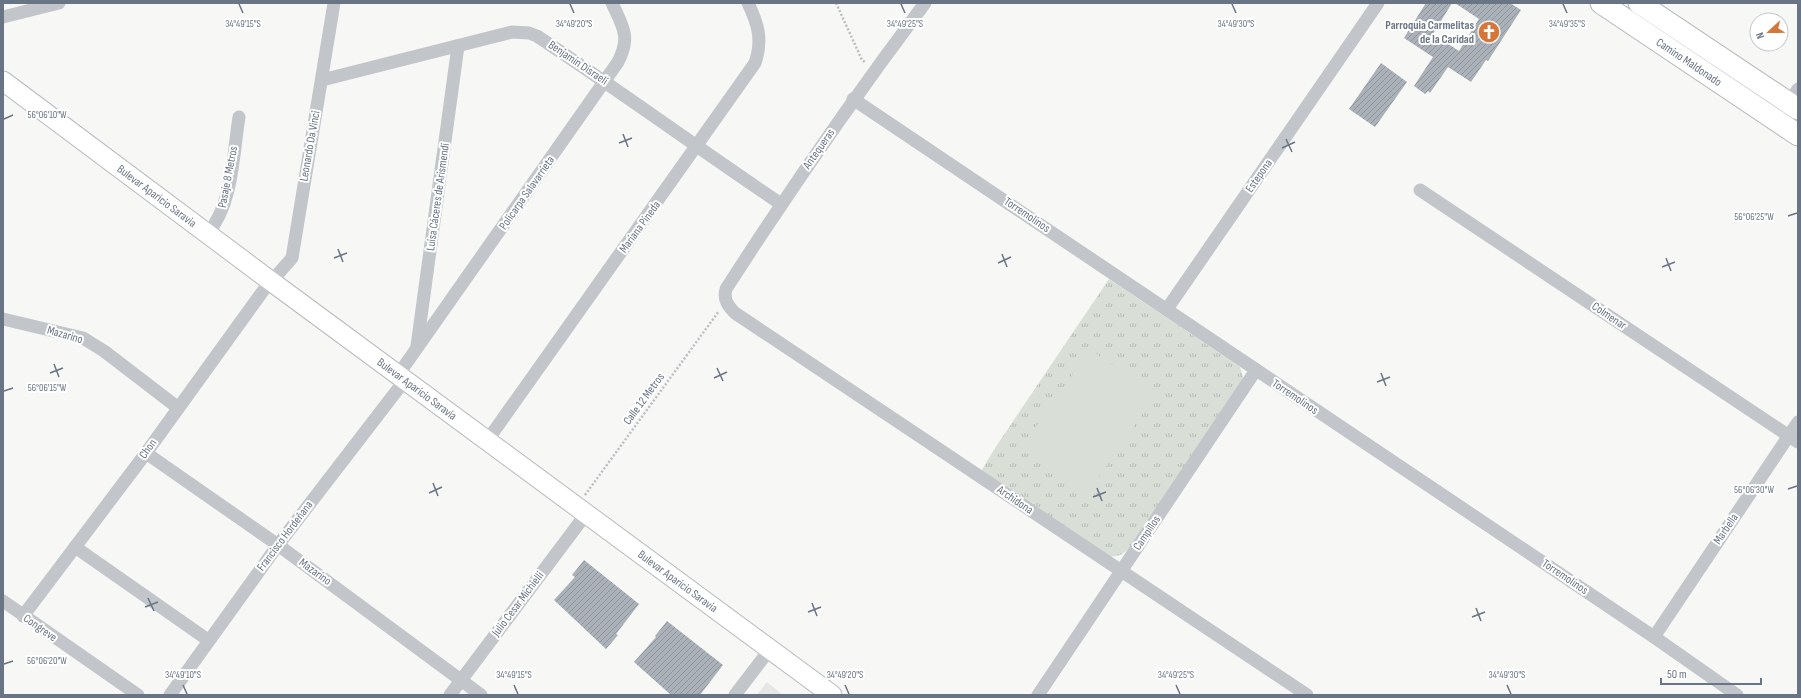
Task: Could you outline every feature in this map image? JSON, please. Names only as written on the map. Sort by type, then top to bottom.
[{"type":"main road","name":"Camino Maldonado","points":[[1601,3],[1798,134]]},
{"type":"main road","name":"Camino Maldonado","points":[[1639,3],[1795,100]]},
{"type":"street","points":[[3,17],[59,3]]},
{"type":"street","name":"Leonardo Da Vinci","points":[[272,282],[292,258],[334,3]]},
{"type":"street","name":"Policarpa Salavarrieta","points":[[402,378],[417,349],[618,62],[625,46],[625,31],[612,3]]},
{"type":"street","name":"Mariana Pineda","points":[[488,441],[697,148],[755,63],[759,53],[760,34],[759,27],[748,3]]},
{"type":"street","name":"Antequeras","points":[[726,301],[726,289],[781,204],[853,99],[925,3]]},
{"type":"street","name":"Estepona","points":[[1167,309],[1378,3]]},
{"type":"street","name":"Benjamín Disraeli","points":[[322,80],[512,32],[529,33],[537,36],[606,81],[697,148],[781,204]]},
{"type":"street","name":"Luisa Cáceres de Arismendi","points":[[417,349],[458,46]]},
{"type":"street","name":"Bulevar Aparicio Saravia","points":[[3,81],[272,282],[832,695]]},
{"type":"street","name":"Torremolinos","points":[[853,99],[1167,309],[1738,695]]},
{"type":"street","name":"Camino Maldonado","points":[[1778,121],[1795,100]]},
{"type":"street","name":"Pasaje 8 Metros","points":[[208,233],[218,220],[226,198],[239,117]]},
{"type":"street","name":"Colmenar","points":[[1420,190],[1793,439]]},
{"type":"street","name":"Chon","points":[[23,616],[146,453],[177,407],[272,282]]},
{"type":"street","name":"Archidona","points":[[726,301],[735,313],[1307,695]]},
{"type":"street","name":"Mazarino","points":[[3,319],[83,338],[104,351],[177,407]]},
{"type":"street","name":"Campillos","points":[[1038,695],[1256,370]]},
{"type":"street","name":"Francisco Hordeñana","points":[[170,695],[208,640],[402,378]]},
{"type":"street","name":"Marbella","points":[[1654,637],[1793,439],[1798,422]]},
{"type":"street","name":"Mazarino","points":[[146,453],[278,545],[481,695]]},
{"type":"street","name":"Julio Cesar Michielli","points":[[450,695],[581,510]]},
{"type":"street","points":[[75,547],[208,640]]},
{"type":"street","name":"Congreve","points":[[3,601],[138,695]]},
{"type":"street","points":[[735,695],[770,649]]},
{"type":"path","points":[[836,3],[862,60],[874,71]]},
{"type":"path","name":"Calle 12 Metros","points":[[581,510],[726,301]]},
{"type":"shaded area","points":[[767,682],[783,695],[757,695]]},
{"type":"green space","points":[[1109,279],[1240,367],[1243,377],[1241,383],[1130,547],[1119,556],[1105,555],[981,471]]},
{"type":"green space","points":[[1090,349],[1155,396],[1087,494],[1021,448]]},
{"type":"building","points":[[1426,3],[1452,3],[1433,34],[1459,51],[1479,19],[1455,3],[1510,3],[1521,10],[1488,61],[1486,60],[1471,82],[1448,67],[1430,93],[1428,91],[1425,94],[1414,86],[1433,57],[1404,38]]},
{"type":"building","points":[[1381,63],[1407,82],[1375,127],[1349,109]]},
{"type":"building","points":[[584,560],[639,604],[616,634],[618,635],[606,649],[554,600],[575,577],[572,575]]},
{"type":"building","points":[[667,621],[723,665],[700,695],[671,695],[634,662],[656,637],[655,636]]},
{"type":"place","name":"Parroquia Carmelitas de la Caridad","points":[[1489,32]]}]
